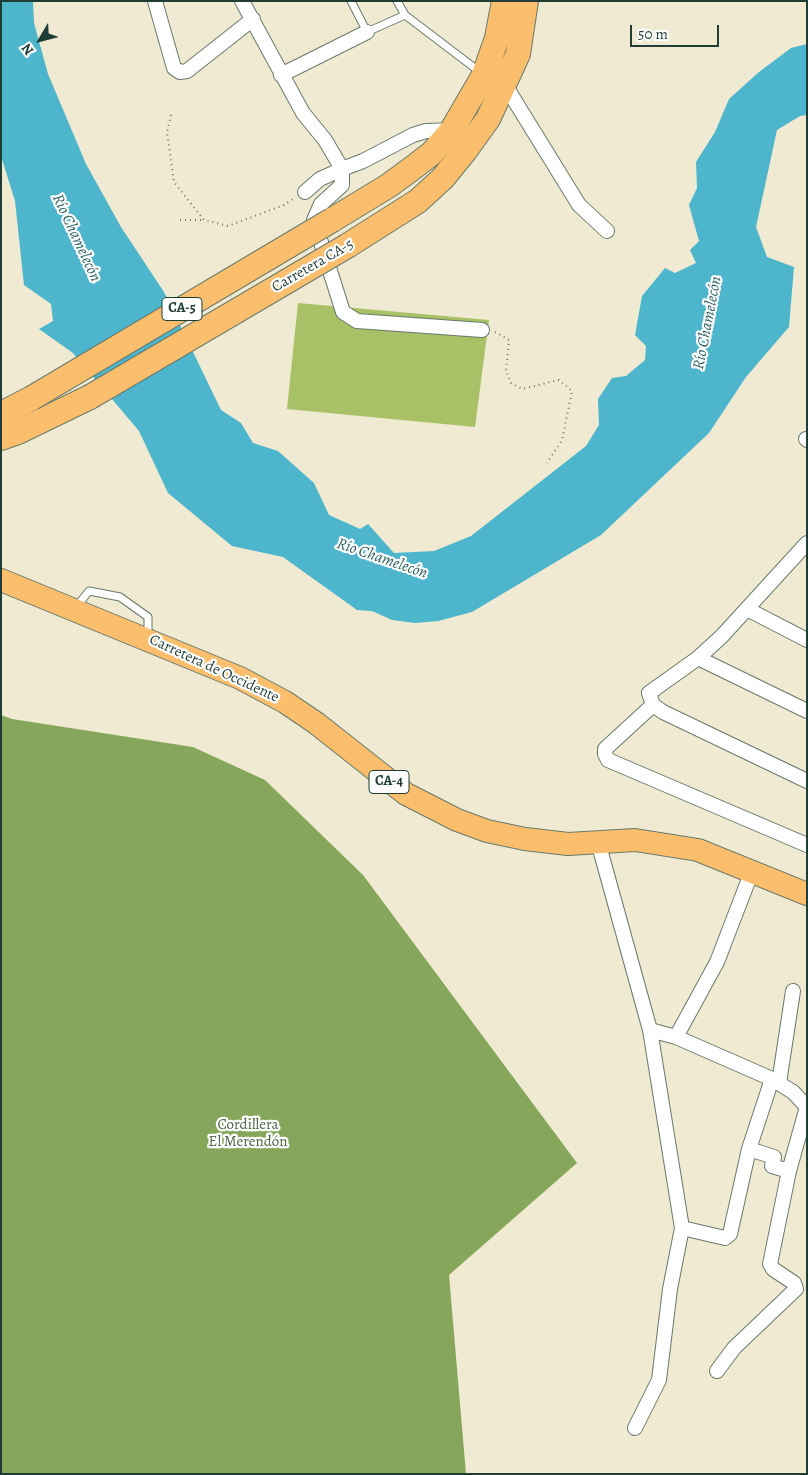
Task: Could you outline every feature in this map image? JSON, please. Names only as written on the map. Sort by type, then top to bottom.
[{"type":"highway","name":"Carretera CA-5","points":[[1,438],[25,429],[90,397],[347,246],[418,201],[443,178],[488,119],[495,80],[497,38],[504,1]]},
{"type":"highway","name":"Carretera CA-5","points":[[1,414],[32,398],[332,220],[388,186],[432,153],[518,54],[530,5]]},
{"type":"main road","name":"Carretera de Occidente","points":[[1,580],[75,608],[240,678],[285,702],[406,794],[456,820],[487,831],[525,839],[568,844],[635,840],[698,850],[752,870],[807,894]]},
{"type":"street","points":[[155,1],[174,68],[180,72],[187,71],[253,19]]},
{"type":"street","points":[[242,1],[303,113],[336,156],[342,169],[342,185],[321,204],[314,220],[343,312],[356,321],[482,330]]},
{"type":"street","points":[[281,75],[367,32]]},
{"type":"street","points":[[495,80],[579,205],[607,231]]},
{"type":"street","points":[[305,192],[320,179],[363,161],[412,135],[426,131],[452,130]]},
{"type":"street","points":[[807,543],[747,609],[698,658],[649,693],[653,705],[807,781]]},
{"type":"street","points":[[747,609],[807,640]]},
{"type":"street","points":[[698,658],[807,711]]},
{"type":"street","points":[[653,705],[605,750],[604,754],[608,760],[807,844]]},
{"type":"street","points":[[598,842],[650,1030],[682,1228],[670,1289],[659,1380],[635,1428]]},
{"type":"street","points":[[676,1036],[717,962],[752,870]]},
{"type":"street","points":[[682,1228],[725,1238],[730,1234],[749,1149],[776,1081],[793,991]]},
{"type":"street","points":[[650,1030],[676,1036],[776,1081],[793,1092],[807,1107],[789,1170],[770,1264],[773,1269],[794,1283],[796,1289],[734,1348],[717,1371]]},
{"type":"street","points":[[749,1149],[774,1156],[772,1166],[789,1170]]},
{"type":"lane","points":[[351,1],[367,32],[405,15]]},
{"type":"lane","points":[[397,1],[405,15],[495,80]]},
{"type":"path","points":[[171,115],[167,132],[174,182],[204,220]]},
{"type":"path","points":[[180,220],[204,220],[228,226],[284,205],[305,192]]},
{"type":"path","points":[[482,330],[498,333],[509,340],[506,370],[511,383],[522,389],[559,380],[572,391],[562,440],[547,463]]},
{"type":"green space","points":[[298,303],[489,320],[475,427],[287,409]]},
{"type":"green space","name":"Cordillera El Merendón","points":[[1,715],[12,719],[193,747],[265,780],[363,875],[577,1163],[449,1275],[466,1474],[1,1474]]},
{"type":"water","name":"Río Chamelecón","points":[[1,1],[33,1],[34,23],[48,74],[86,164],[121,227],[164,292],[221,410],[241,423],[253,443],[278,451],[314,483],[329,515],[360,529],[368,524],[394,553],[434,551],[471,536],[586,446],[599,425],[598,399],[612,378],[626,376],[645,360],[646,346],[635,335],[642,296],[665,268],[675,273],[696,263],[690,250],[699,241],[689,205],[697,188],[696,162],[715,132],[729,99],[759,72],[791,48],[807,44],[807,115],[800,116],[777,130],[756,227],[767,257],[794,267],[789,327],[746,377],[709,433],[601,535],[472,612],[438,621],[415,623],[392,620],[372,611],[357,610],[283,557],[232,546],[168,493],[139,431],[73,353],[39,329],[53,321],[51,304],[24,285],[15,201],[1,156]]}]
